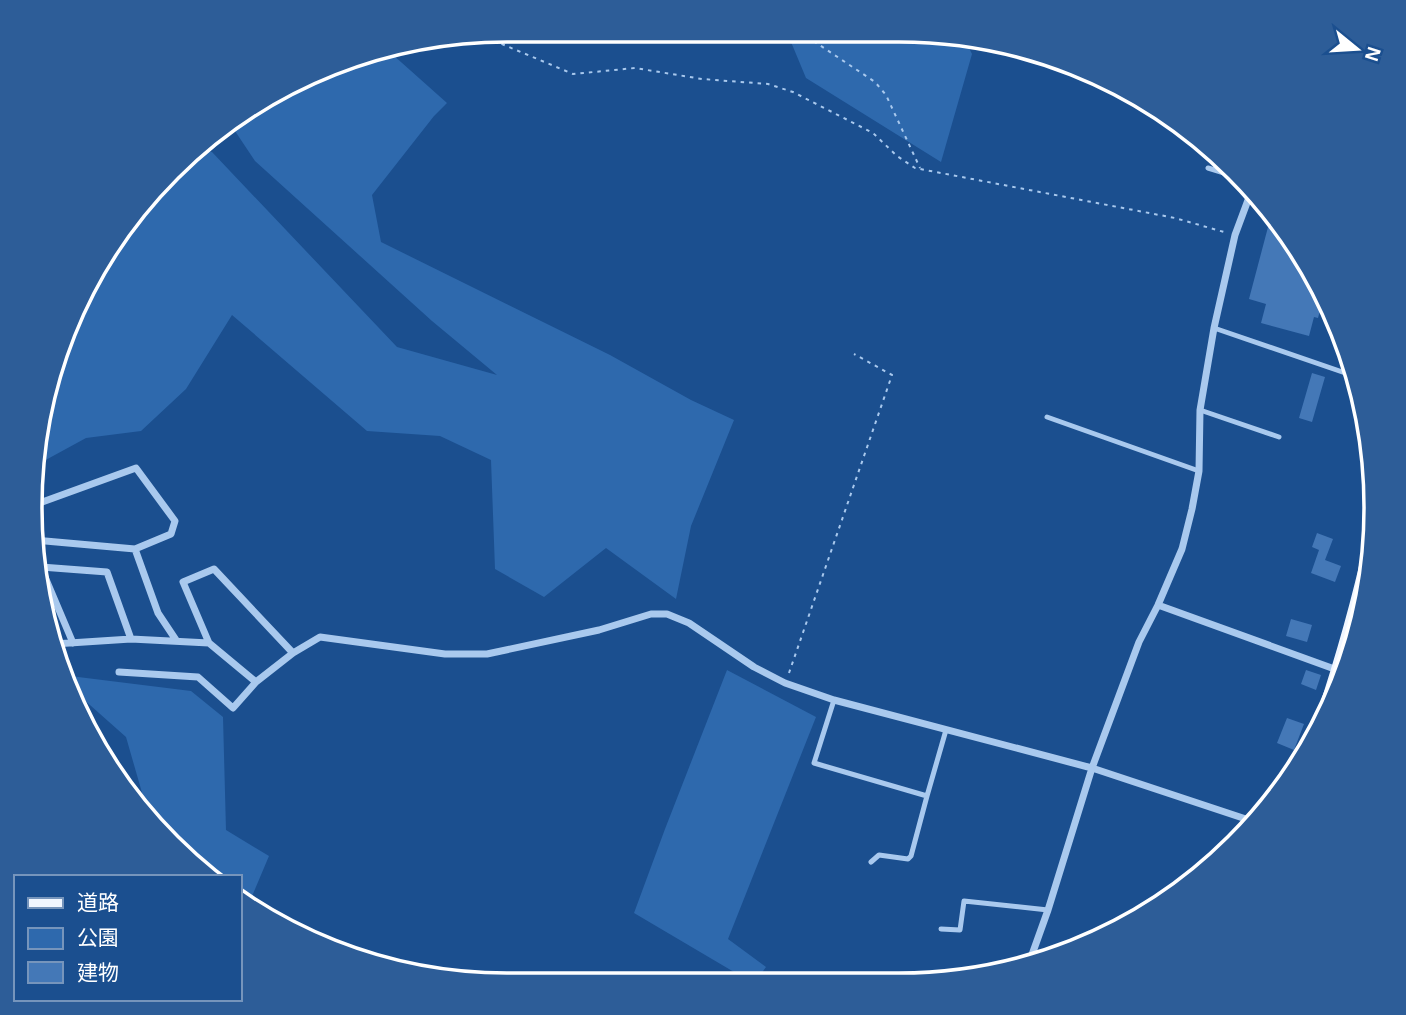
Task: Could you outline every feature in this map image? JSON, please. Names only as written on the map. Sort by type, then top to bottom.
[{"type":"street","points":[[1033,953],[1092,768],[1139,642],[1182,549],[1199,471],[1200,410],[1214,328],[1235,236],[1248,201]]},
{"type":"street","points":[[42,502],[136,468],[175,521],[170,534],[135,549],[43,541]]},
{"type":"street","points":[[135,549],[158,613],[176,640]]},
{"type":"street","points":[[46,567],[107,572],[131,639]]},
{"type":"street","points":[[256,682],[209,643],[183,582],[214,569],[293,653]]},
{"type":"street","points":[[49,587],[72,643]]},
{"type":"street","points":[[1158,605],[1335,670]]},
{"type":"street","points":[[119,672],[198,677],[233,708],[256,682],[293,653],[320,637],[445,654],[487,654],[599,630],[651,614],[667,614],[688,623],[754,667],[785,682],[834,699],[1092,768],[1245,818]]},
{"type":"street","points":[[63,644],[131,639],[209,643]]},
{"type":"lane","points":[[1208,168],[1221,172]]},
{"type":"lane","points":[[1214,328],[1343,372]]},
{"type":"lane","points":[[1200,410],[1279,437]]},
{"type":"lane","points":[[1047,417],[1199,471]]},
{"type":"lane","points":[[834,699],[814,763],[927,796]]},
{"type":"lane","points":[[871,862],[879,855],[908,859],[911,856],[946,730]]},
{"type":"lane","points":[[941,929],[960,930],[964,901],[1048,910]]},
{"type":"path","points":[[498,42],[573,74],[635,68],[702,79],[768,84],[793,92],[873,133],[897,156],[915,168],[1175,218],[1235,236]]},
{"type":"path","points":[[816,42],[875,82],[886,95],[921,169]]},
{"type":"path","points":[[785,682],[892,375],[854,354]]},
{"type":"green space","points":[[791,42],[929,43],[969,48],[972,54],[941,162],[806,78]]},
{"type":"green space","points":[[395,56],[447,103],[372,195],[381,242],[610,355],[691,400],[734,420],[691,526],[676,599],[606,548],[544,597],[495,569],[491,460],[440,436],[367,431],[232,315],[186,389],[141,431],[86,438],[45,461],[51,417],[67,358],[77,329],[104,275],[138,224],[178,178],[209,151],[397,347],[497,375],[432,321],[255,161],[235,130],[275,104],[329,77],[387,58]]},
{"type":"green space","points":[[727,670],[816,717],[728,939],[766,967],[762,973],[733,973],[634,913]]},
{"type":"green space","points":[[74,676],[191,691],[223,717],[226,830],[269,856],[252,897],[242,890],[242,875],[222,875],[178,837],[143,797],[126,737],[83,699]]},
{"type":"building","points":[[1269,225],[1302,275],[1320,311],[1318,318],[1314,317],[1309,336],[1261,323],[1266,304],[1249,299]]},
{"type":"building","points":[[1312,373],[1325,377],[1312,422],[1299,418]]},
{"type":"building","points":[[1317,533],[1333,539],[1325,560],[1341,566],[1335,582],[1311,573],[1319,550],[1312,547]]},
{"type":"building","points":[[1291,619],[1312,625],[1307,642],[1286,636]]},
{"type":"building","points":[[1306,670],[1321,675],[1316,690],[1301,684]]},
{"type":"building","points":[[1287,718],[1304,724],[1294,750],[1277,743]]}]
